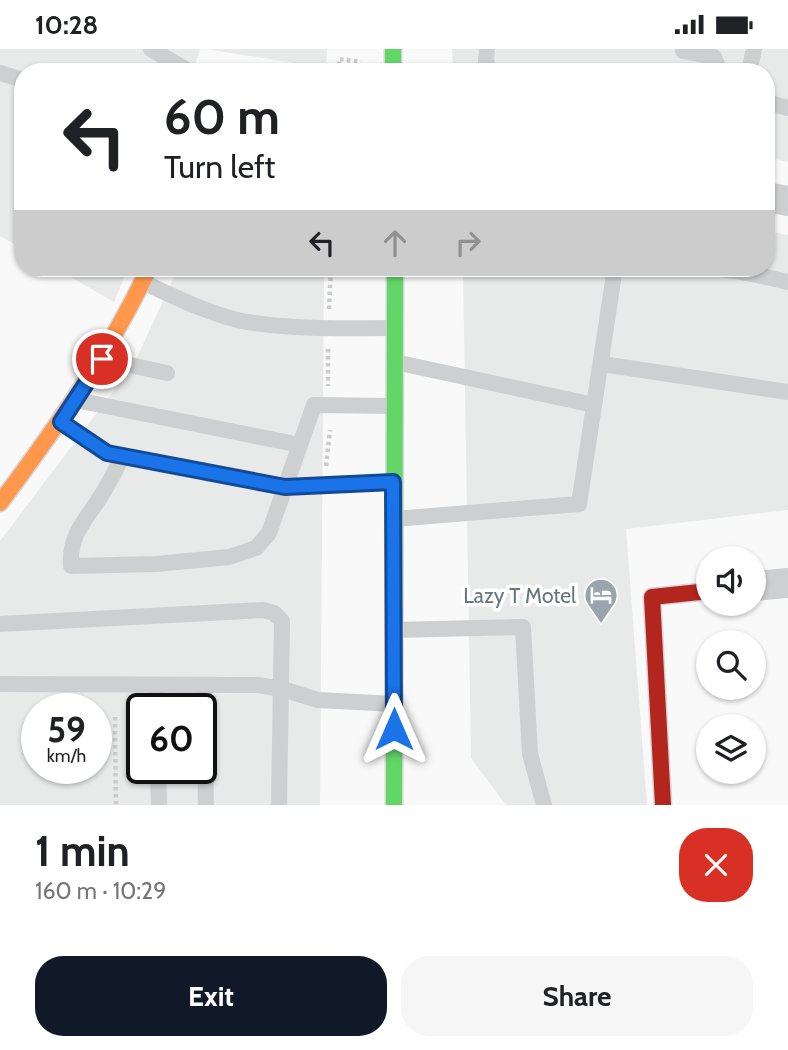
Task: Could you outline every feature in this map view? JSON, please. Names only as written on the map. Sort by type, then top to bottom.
[{"type":"main road","points":[[0,503],[76,400],[102,359],[145,277]]},
{"type":"main road","points":[[394,805],[395,277]]},
{"type":"main road","points":[[663,805],[652,597],[696,592]]},
{"type":"street","points":[[766,585],[788,583],[788,594]]},
{"type":"lane","points":[[151,49],[175,63]]},
{"type":"lane","points":[[680,50],[714,57],[716,63]]},
{"type":"lane","points":[[149,277],[186,302],[252,323],[329,328],[395,328]]},
{"type":"lane","points":[[394,519],[579,504],[614,277]]},
{"type":"lane","points":[[102,359],[167,373]]},
{"type":"lane","points":[[395,362],[594,405]]},
{"type":"lane","points":[[602,364],[788,392]]},
{"type":"lane","points":[[76,400],[300,445]]},
{"type":"lane","points":[[123,456],[101,496],[75,533],[70,553],[71,566],[156,564],[229,557],[256,548],[269,533],[314,405],[394,406]]},
{"type":"lane","points":[[61,422],[107,453],[285,487],[393,482]]},
{"type":"lane","points":[[0,624],[263,610],[274,613],[282,621],[279,805]]},
{"type":"lane","points":[[394,630],[523,627],[530,754],[544,805]]},
{"type":"lane","points":[[0,684],[258,685],[318,700],[394,704]]},
{"type":"lane","points":[[156,685],[156,693]]},
{"type":"lane","points":[[204,686],[206,805]]},
{"type":"lane","points":[[158,784],[159,805]]},
{"type":"path","points":[[324,485],[330,432],[331,277]]},
{"type":"path","points":[[115,717],[116,805]]},
{"type":"shaded area","points":[[0,49],[200,49],[196,63],[14,63],[14,244],[0,236]]},
{"type":"shaded area","points":[[206,49],[327,49],[326,63],[294,63]]},
{"type":"shaded area","points":[[452,49],[788,49],[788,162],[775,159],[775,63],[453,63]]},
{"type":"shaded area","points":[[775,233],[788,235],[788,510],[626,529],[647,805],[506,805],[471,758],[463,277],[775,277]]},
{"type":"shaded area","points":[[71,277],[124,277],[114,302]]},
{"type":"shaded area","points":[[174,277],[324,277],[320,805],[0,805],[0,541],[134,364]]},
{"type":"traffic: fast","points":[[393,49],[393,63]]},
{"type":"traffic: fast","points":[[394,805],[395,277]]},
{"type":"traffic: slow","points":[[0,503],[80,389],[117,330],[144,277]]},
{"type":"traffic: jam","points":[[663,805],[652,597],[696,592]]},
{"type":"place","name":"Lazy T Motel","points":[[601,625]]},
{"type":"route","points":[[102,359],[61,422],[107,453],[285,487],[393,482],[394,729]]}]
